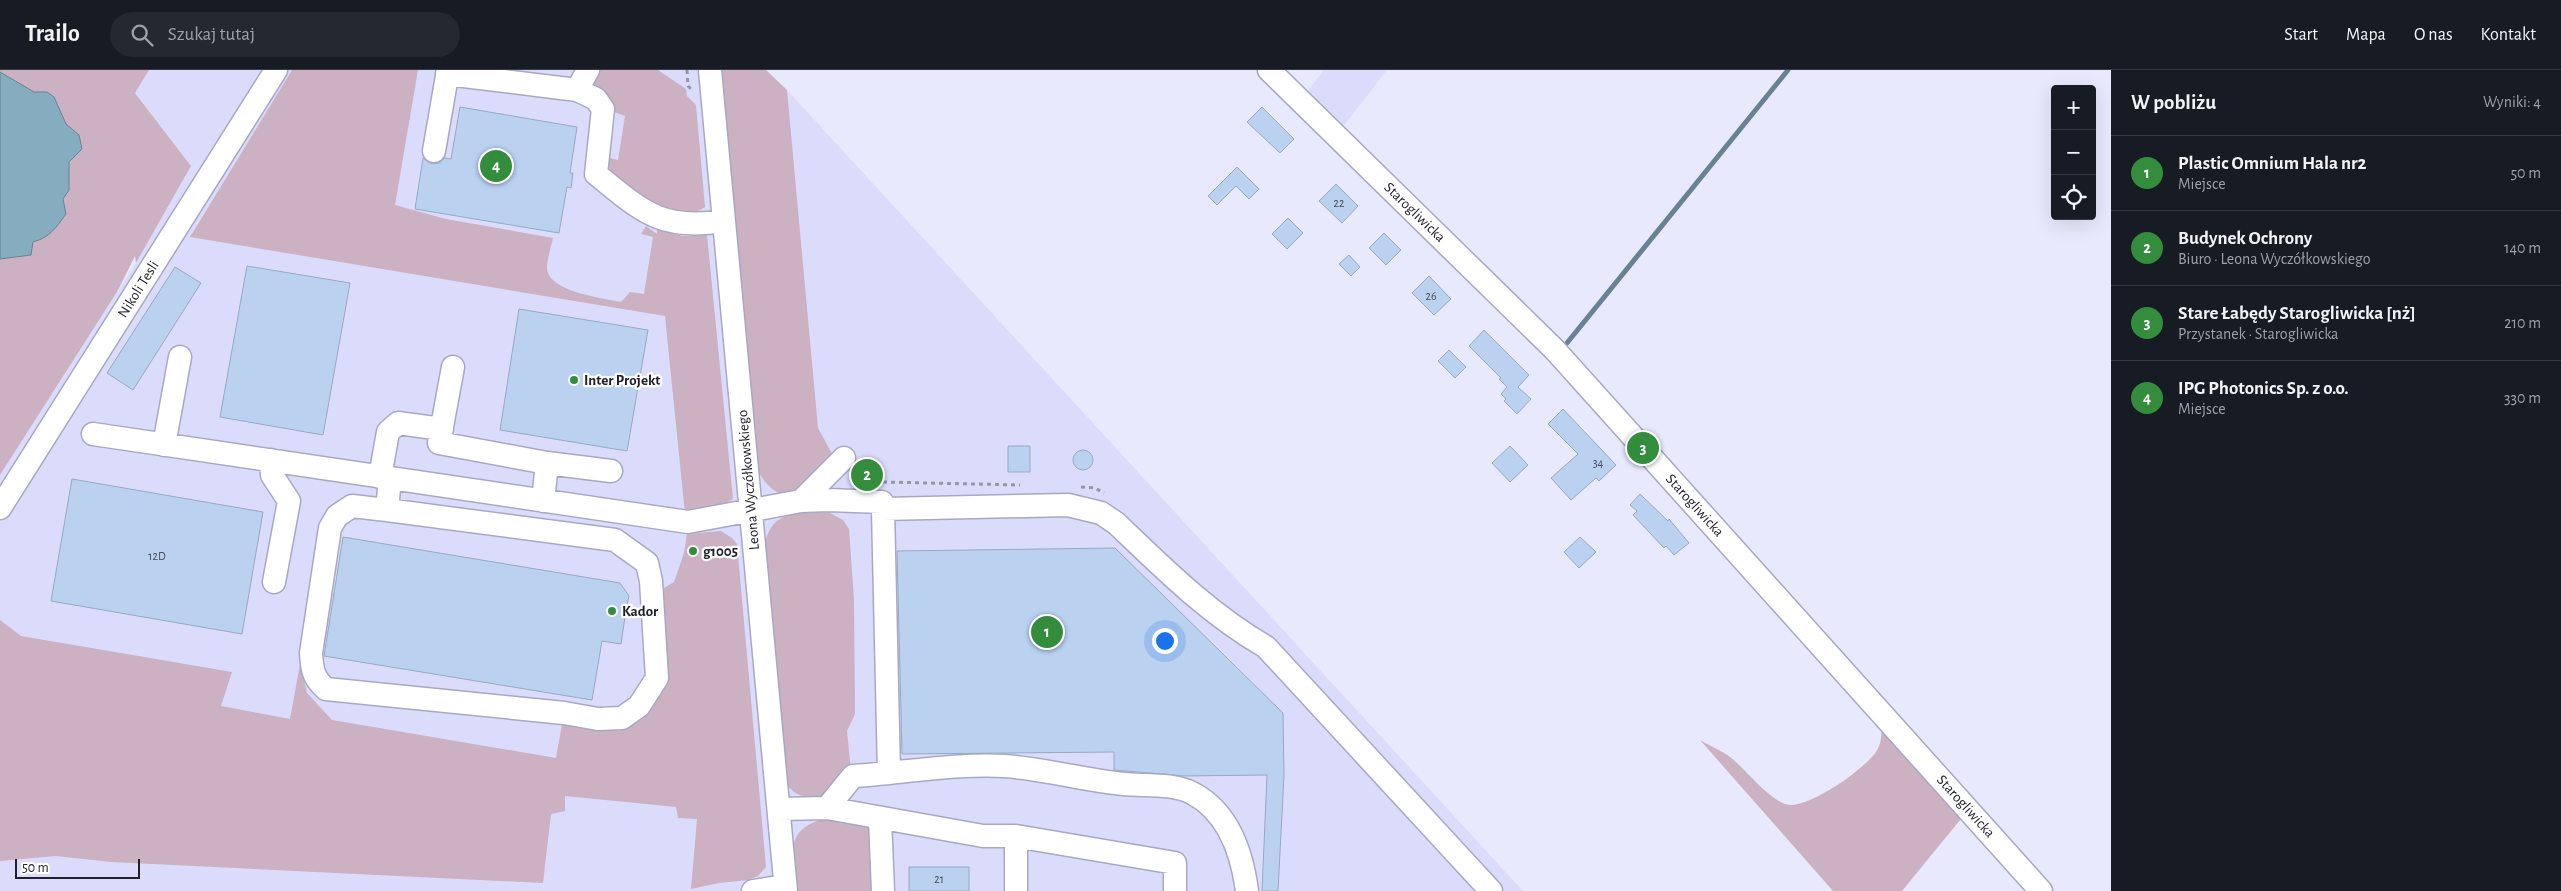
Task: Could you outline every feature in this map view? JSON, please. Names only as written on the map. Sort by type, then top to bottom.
[{"type":"street","points":[[577,90],[588,70]]},
{"type":"street","name":"Leona Wyczółkowskiego","points":[[710,70],[785,888]]},
{"type":"street","name":"Starogliwicka","points":[[1269,70],[1555,350],[2042,891]]},
{"type":"street","points":[[434,151],[448,72],[577,90],[596,98],[603,109],[596,174],[636,206],[657,219],[685,224],[724,221]]},
{"type":"street","name":"Nikoli Tesli","points":[[0,508],[273,75]]},
{"type":"street","points":[[164,445],[180,357]]},
{"type":"street","points":[[453,367],[439,443],[548,463],[611,471]]},
{"type":"street","points":[[387,510],[385,477],[388,432],[398,423],[442,429]]},
{"type":"street","points":[[93,434],[688,522],[801,501],[882,502],[889,774]]},
{"type":"street","points":[[801,501],[844,458]]},
{"type":"street","points":[[271,460],[272,476],[289,501],[274,582]]},
{"type":"street","points":[[544,501],[548,463]]},
{"type":"street","points":[[883,509],[1068,505],[1101,513],[1116,523],[1199,601],[1242,633],[1266,646],[1491,891]]},
{"type":"street","points":[[352,506],[387,510],[614,540],[647,562],[651,581],[656,678],[639,706],[622,718],[598,719],[564,713],[326,689],[317,682],[312,671],[311,653],[330,528],[337,516],[352,506]]},
{"type":"street","points":[[614,540],[628,513]]},
{"type":"street","points":[[827,808],[853,776],[1004,766],[1190,792],[1204,801],[1226,824],[1244,866],[1247,891]]},
{"type":"street","points":[[779,809],[827,808],[983,836],[1016,836],[1174,863],[1175,891]]},
{"type":"street","points":[[880,818],[883,891]]},
{"type":"street","points":[[1016,836],[1016,891]]},
{"type":"street","points":[[753,891],[785,888]]},
{"type":"path","points":[[687,70],[688,78]]},
{"type":"path","points":[[874,482],[883,481]]},
{"type":"shaded area","points":[[0,70],[149,70],[135,93],[191,166],[136,263],[135,256],[117,292],[0,475]]},
{"type":"shaded area","points":[[118,70],[766,70],[787,90],[1523,891],[0,891],[0,475],[136,263],[191,166]]},
{"type":"shaded area","points":[[292,70],[418,70],[395,205],[446,219],[553,238],[547,268],[550,276],[556,283],[566,288],[590,296],[621,302],[630,292],[644,294],[653,237],[641,234],[646,226],[657,234],[657,229],[683,236],[707,235],[733,499],[722,505],[685,514],[665,316],[190,237]]},
{"type":"shaded area","points":[[597,70],[658,70],[686,89],[687,96],[696,105],[705,207],[694,212],[681,213],[669,210],[643,196],[611,171],[609,167],[610,158],[618,160],[625,116],[614,112],[613,104],[594,84]]},
{"type":"shaded area","points":[[719,70],[766,70],[787,90],[818,428],[835,459],[809,486],[793,495],[786,495],[774,490],[764,481],[757,469]]},
{"type":"shaded area","points":[[1324,70],[1387,70],[1343,127],[1306,93]]},
{"type":"shaded area","points":[[0,72],[34,92],[47,92],[54,97],[66,124],[79,135],[82,149],[69,162],[69,190],[63,199],[66,214],[49,234],[33,242],[31,255],[0,259]]},
{"type":"shaded area","points":[[828,512],[843,520],[849,529],[854,599],[855,714],[847,731],[851,771],[820,798],[815,798],[805,797],[793,791],[786,783],[764,551],[771,527],[785,516]]},
{"type":"shaded area","points":[[721,531],[732,538],[737,544],[766,867],[758,876],[748,880],[719,883],[691,889],[697,819],[678,818],[676,807],[565,796],[565,811],[551,814],[543,883],[111,862],[56,856],[0,861],[0,620],[21,636],[232,672],[221,706],[290,719],[300,664],[307,693],[332,720],[556,758],[562,724],[619,731],[638,722],[657,697],[661,590],[674,582],[684,553],[687,534]]},
{"type":"shaded area","points":[[1880,719],[1969,809],[1902,891],[1833,891],[1700,740],[1730,757],[1775,799],[1790,805],[1805,802],[1832,788],[1848,778],[1868,761],[1880,744]]},
{"type":"shaded area","points":[[829,817],[864,823],[871,831],[874,891],[797,891],[793,853],[797,836],[804,828],[814,822]]},
{"type":"building","points":[[460,107],[577,127],[570,173],[573,173],[571,188],[567,187],[559,233],[415,209],[423,158],[432,164],[439,163],[445,158],[451,159]]},
{"type":"building","points":[[1262,107],[1294,139],[1280,153],[1247,122]]},
{"type":"building","points":[[1237,167],[1259,189],[1249,199],[1236,186],[1217,205],[1208,196]]},
{"type":"building","points":[[1336,184],[1358,206],[1342,223],[1319,201]]},
{"type":"building","points":[[1288,218],[1303,233],[1287,249],[1272,234]]},
{"type":"building","points":[[1384,233],[1401,250],[1386,265],[1369,248]]},
{"type":"building","points":[[1349,255],[1360,267],[1351,276],[1339,264]]},
{"type":"building","points":[[247,266],[350,283],[323,435],[220,417]]},
{"type":"building","points":[[175,267],[201,283],[133,390],[107,373]]},
{"type":"building","points":[[1429,276],[1451,299],[1434,315],[1412,293]]},
{"type":"building","name":"Inter Projekt","points":[[519,309],[648,330],[627,451],[500,430]]},
{"type":"building","points":[[1484,330],[1529,375],[1518,387],[1531,399],[1517,414],[1504,401],[1506,399],[1501,394],[1507,387],[1499,379],[1501,378],[1469,346]]},
{"type":"building","points":[[1449,350],[1466,367],[1455,378],[1438,361]]},
{"type":"building","points":[[1563,409],[1616,465],[1599,481],[1596,478],[1571,500],[1551,478],[1578,454],[1548,424]]},
{"type":"building","points":[[1008,446],[1030,446],[1030,472],[1008,472]]},
{"type":"building","points":[[1510,446],[1528,465],[1510,482],[1492,463]]},
{"type":"building","points":[[1079,450],[1087,450],[1093,456],[1093,464],[1087,470],[1079,470],[1073,464],[1073,456]]},
{"type":"building","points":[[873,463],[875,480],[861,482],[858,465]]},
{"type":"building","points":[[72,479],[263,512],[242,634],[51,601]]},
{"type":"building","points":[[1640,494],[1668,521],[1669,519],[1689,543],[1674,555],[1666,546],[1664,548],[1633,515],[1637,511],[1630,505]]},
{"type":"building","points":[[343,537],[620,583],[629,596],[627,605],[630,609],[625,617],[621,644],[602,641],[592,700],[324,656]]},
{"type":"building","points":[[1580,537],[1596,552],[1579,568],[1564,552]]},
{"type":"building","points":[[1115,548],[1283,713],[1284,775],[1278,891],[1262,891],[1267,775],[1184,776],[1114,770],[1114,752],[902,754],[897,551]]},
{"type":"building","points":[[909,867],[969,867],[969,891],[909,891]]},
{"type":"waterway","points":[[1567,343],[1788,70]]},
{"type":"place","name":"IPG Photonics Sp. z o.o.","points":[[496,166]]},
{"type":"place","name":"Inter Projekt","points":[[574,380]]},
{"type":"place","name":"Stare Łabędy Starogliwicka [nż]","points":[[1643,448]]},
{"type":"place","name":"Budynek Ochrony","points":[[867,475]]},
{"type":"place","name":"g1005","points":[[693,551]]},
{"type":"place","name":"Kador","points":[[612,611]]},
{"type":"place","name":"Plastic Omnium Hala nr2","points":[[1047,632]]}]
